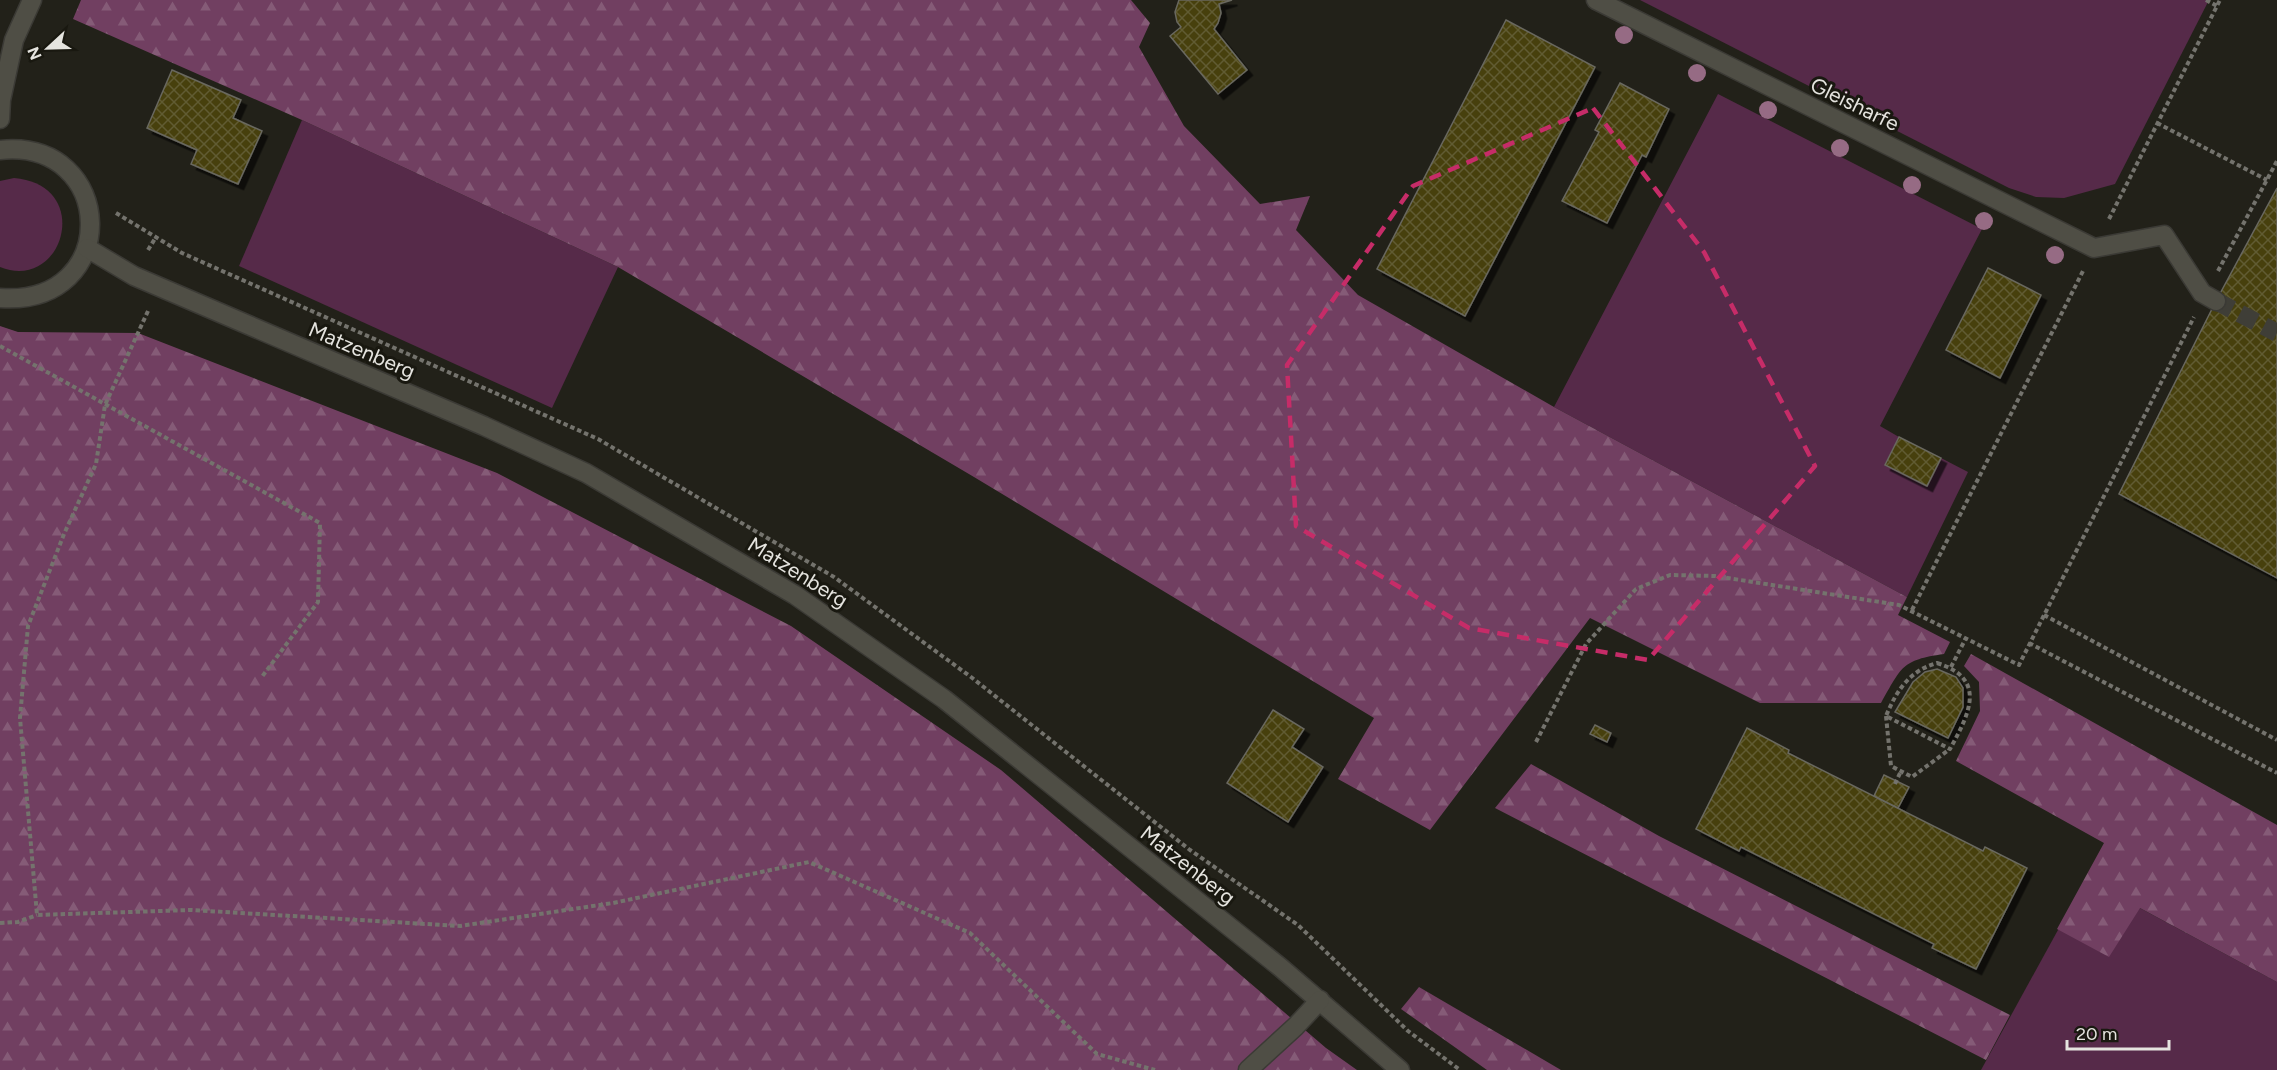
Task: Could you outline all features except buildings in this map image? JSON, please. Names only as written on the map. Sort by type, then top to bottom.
[{"type":"street","points":[[0,119],[1,100],[14,40],[33,0]]},
{"type":"street","name":"Gleisharfe","points":[[1596,0],[2094,248]]},
{"type":"street","points":[[0,150],[17,148],[36,151],[55,159],[70,172],[82,189],[89,208],[90,228],[87,248],[77,267],[62,283],[43,294],[22,299],[0,298]]},
{"type":"street","points":[[2094,248],[2164,235],[2209,297]]},
{"type":"street","name":"Matzenberg","points":[[87,248],[134,276],[586,472],[795,595],[944,699],[1320,1000],[1400,1070]]},
{"type":"street","points":[[1248,1070],[1296,1026],[1320,1000]]},
{"type":"path","points":[[2206,0],[2217,6]]},
{"type":"path","points":[[1912,610],[2220,0]]},
{"type":"path","points":[[2157,123],[2267,180]]},
{"type":"path","points":[[1536,742],[1586,644],[1636,590],[1670,575],[1715,576],[1899,605],[2019,665],[2194,317],[2209,297],[2220,267],[2277,161]]},
{"type":"path","points":[[148,250],[156,237]]},
{"type":"path","points":[[37,915],[20,718],[28,626],[64,534],[96,464],[105,405],[159,286]]},
{"type":"path","points":[[0,346],[320,523],[318,603],[261,678]]},
{"type":"path","points":[[2044,615],[2277,740]]},
{"type":"path","points":[[1951,667],[1966,638]]},
{"type":"path","points":[[2030,644],[2277,773]]},
{"type":"path","points":[[1937,663],[1951,667],[1970,685],[1969,708],[1962,727],[1950,748],[1912,777],[1891,766],[1886,716],[1909,677],[1921,667],[1937,663]]},
{"type":"path","points":[[1886,716],[1950,748]]},
{"type":"path","points":[[1895,784],[1901,771]]},
{"type":"path","points":[[0,923],[18,922],[37,915],[191,910],[460,926],[613,903],[809,862],[970,933],[1097,1054],[1155,1070]]},
{"type":"highlighted area","points":[[1593,108],[1704,252],[1815,466],[1648,660],[1469,628],[1296,526],[1287,365],[1413,186]]},
{"type":"shaded area","points":[[1640,0],[2209,0],[2115,184],[2064,198],[2036,197],[2009,188]]},
{"type":"shaded area","points":[[1718,94],[1982,229],[1880,426],[1899,437],[1885,464],[1927,486],[1941,458],[1968,472],[1907,597],[1554,407]]},
{"type":"shaded area","points":[[302,120],[618,267],[552,408],[239,266]]},
{"type":"shaded area","points":[[14,178],[39,185],[55,199],[62,216],[61,235],[53,252],[40,265],[22,271],[0,267],[0,181]]},
{"type":"shaded area","points":[[2086,879],[2277,982],[2277,1070],[1981,1070]]},
{"type":"green space","points":[[81,0],[1131,0],[1150,23],[1139,47],[1184,126],[1260,204],[1310,196],[1296,230],[1358,295],[1554,407],[1907,597],[1898,615],[1950,642],[1944,654],[1919,659],[1904,667],[1881,703],[1760,703],[1590,618],[1430,830],[1338,779],[1374,718],[974,477],[618,267],[302,120],[73,19]]},
{"type":"green space","points":[[0,326],[18,332],[138,333],[497,473],[791,626],[1001,770],[1326,1048],[1357,1070],[0,1070]]},
{"type":"green space","points":[[1971,654],[2277,825],[2277,982],[2140,908],[2109,957],[2057,929],[2104,843],[1956,761],[1980,711],[1979,682],[1964,666]]},
{"type":"green space","points":[[1531,764],[1659,836],[2010,1015],[1986,1060],[1495,808]]},
{"type":"green space","points":[[1419,987],[1561,1070],[1487,1070],[1401,1009]]},
{"type":"tunnel","points":[[2216,301],[2277,333]]}]
